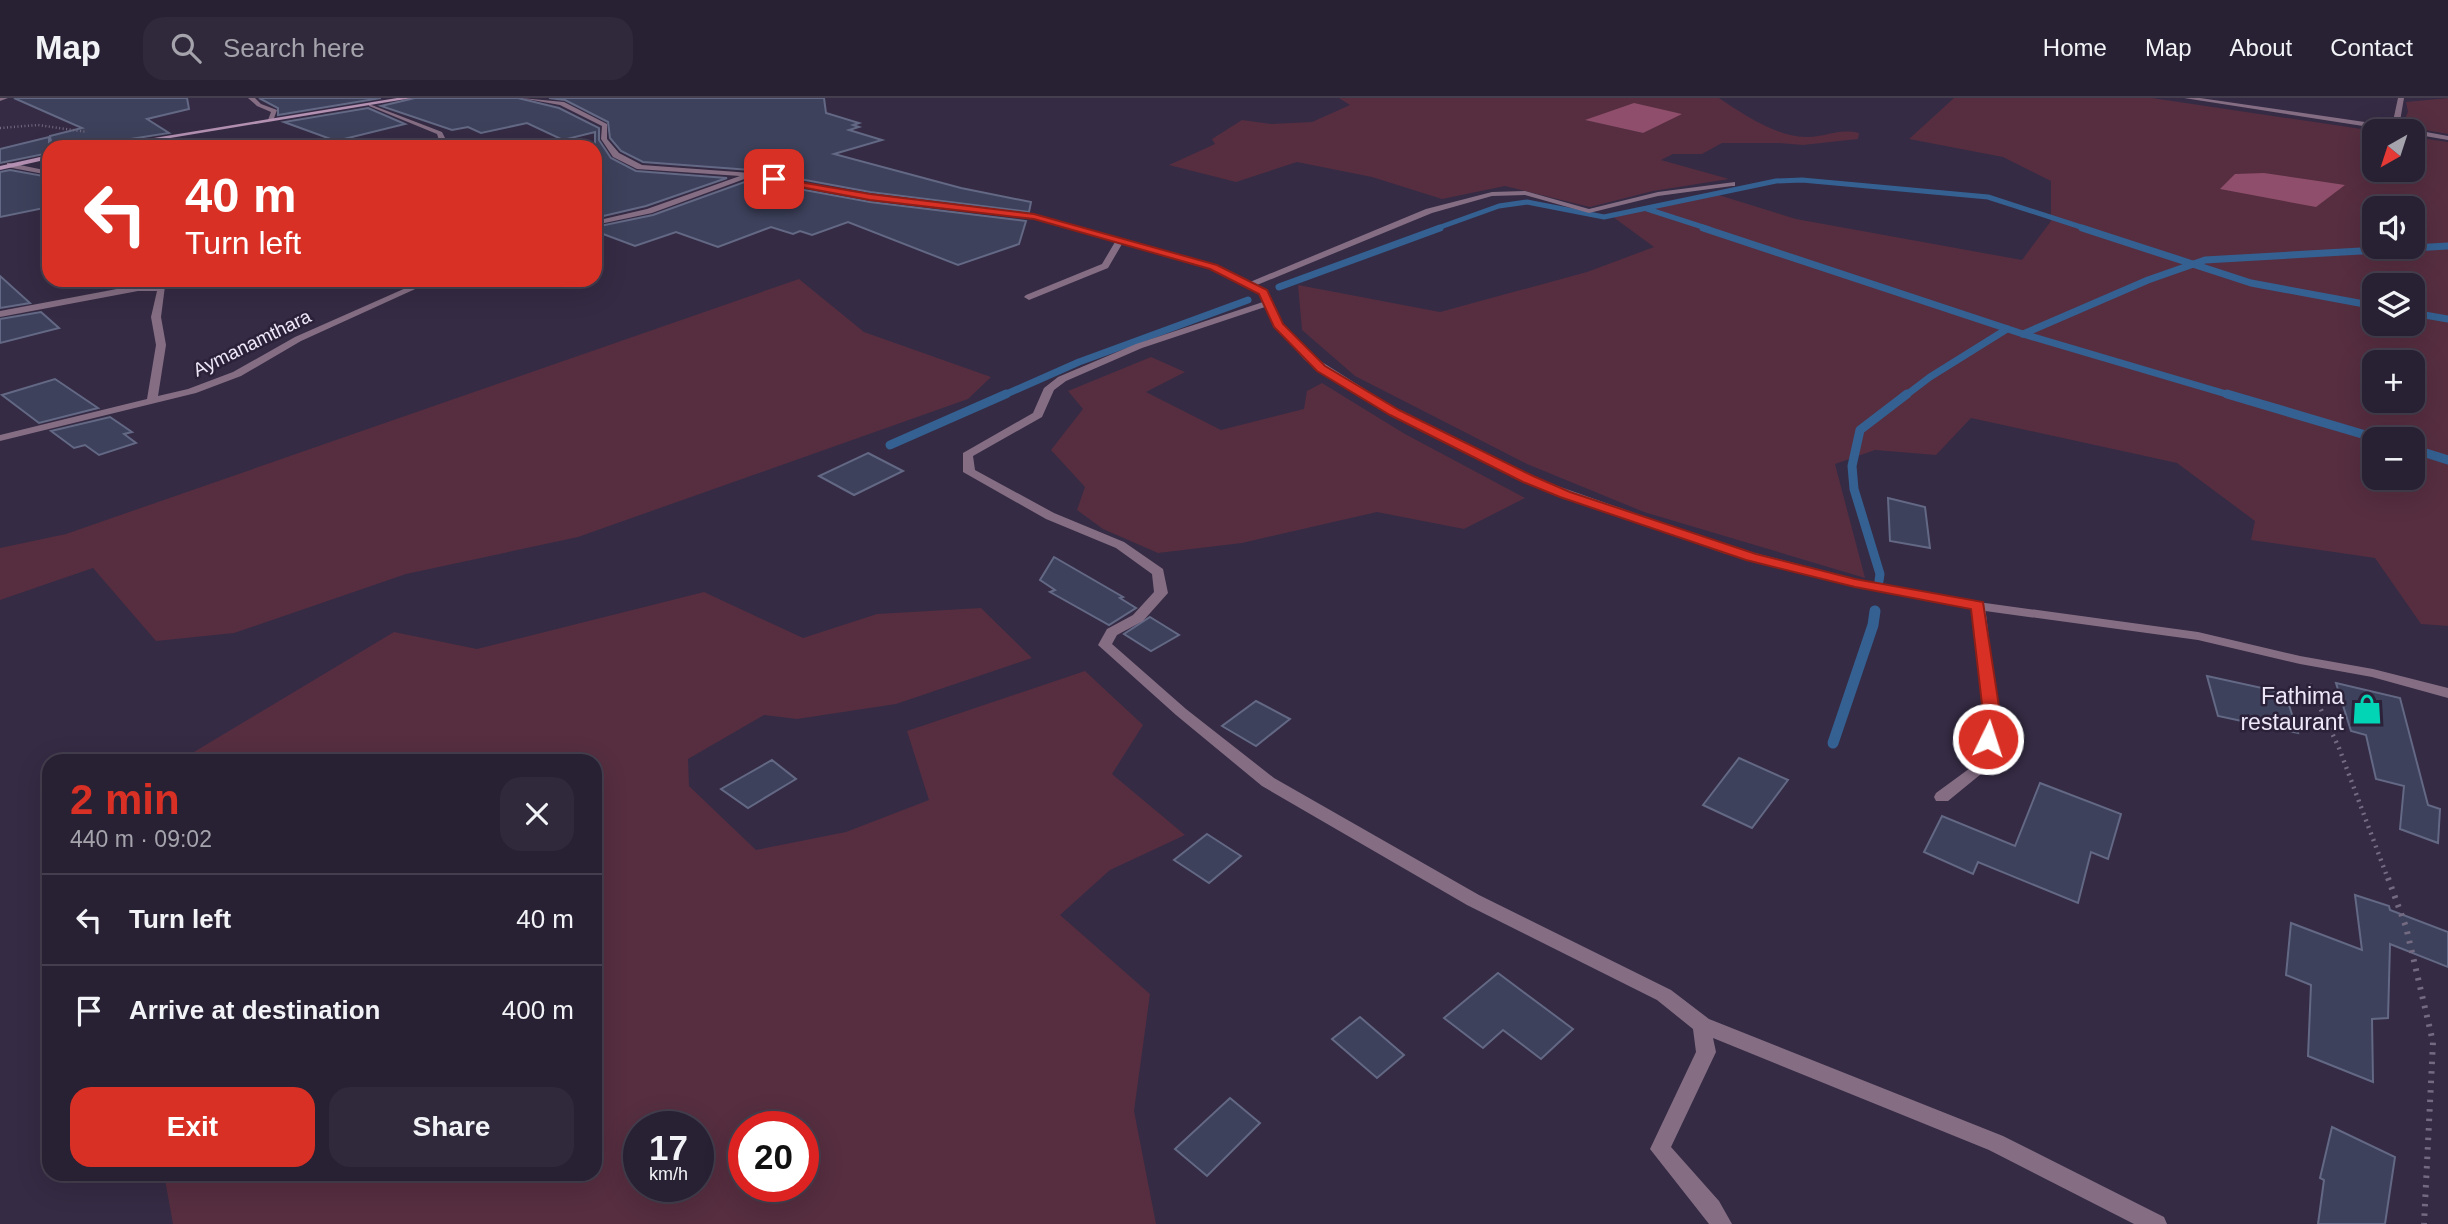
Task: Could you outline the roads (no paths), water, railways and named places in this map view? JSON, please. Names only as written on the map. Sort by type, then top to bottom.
[{"type":"street","points":[[251,98],[259,105],[275,111],[271,120]]},
{"type":"street","points":[[147,140],[409,98]]},
{"type":"street","points":[[524,98],[562,103],[605,125],[604,139],[616,155],[640,167],[751,175],[870,197],[1034,217],[1213,267],[1263,292],[1278,325],[1321,369],[1394,412],[1528,479],[1751,557],[1855,583],[1978,606],[2198,636],[2300,660],[2373,673],[2448,693]]},
{"type":"street","points":[[2187,98],[2362,124]]},
{"type":"street","points":[[2397,119],[2401,98]]},
{"type":"street","points":[[371,105],[440,133],[443,140]]},
{"type":"street","points":[[2426,134],[2448,138]]},
{"type":"street","points":[[0,168],[42,158]]},
{"type":"street","points":[[10,165],[42,172]]},
{"type":"street","points":[[602,221],[649,211],[751,175]]},
{"type":"street","points":[[1250,285],[1429,211],[1492,194],[1525,193],[1590,211],[1658,194],[1732,184]]},
{"type":"street","points":[[1030,297],[1105,266],[1120,240]]},
{"type":"street","name":"Aymanamthara","points":[[0,438],[192,391],[237,374],[298,339],[415,287]]},
{"type":"street","points":[[0,314],[138,288],[162,288],[156,317],[162,345],[152,400]]},
{"type":"street","points":[[1269,303],[1139,345],[1062,379],[1049,388],[1038,415],[967,455],[969,472],[1050,516],[1120,545],[1158,572],[1161,593],[1138,618],[1112,632],[1105,645],[1181,712],[1268,782],[1473,900],[1664,995],[1702,1025],[1996,1143],[2156,1224]]},
{"type":"street","points":[[1942,797],[1984,765],[1991,713],[1978,606]]},
{"type":"street","points":[[1702,1025],[1706,1052],[1660,1149],[1711,1208],[1721,1224]]},
{"type":"waterway","points":[[1435,229],[1499,206],[1527,202],[1604,217],[1776,181],[1802,180],[1988,197],[2087,229]]},
{"type":"waterway","points":[[1647,209],[1709,229]]},
{"type":"waterway","points":[[1279,287],[1440,228]]},
{"type":"waterway","points":[[1703,228],[2023,334]]},
{"type":"waterway","points":[[2082,228],[2193,264]]},
{"type":"waterway","points":[[2193,264],[2205,260],[2448,246]]},
{"type":"waterway","points":[[2023,334],[2148,280],[2193,264]]},
{"type":"waterway","points":[[2193,264],[2251,283],[2362,304]]},
{"type":"waterway","points":[[1002,396],[1079,362],[1248,300]]},
{"type":"waterway","points":[[2425,315],[2448,319]]},
{"type":"waterway","points":[[1905,396],[1930,377],[2007,329]]},
{"type":"waterway","points":[[2023,334],[2233,396]]},
{"type":"waterway","points":[[890,445],[1006,394]]},
{"type":"waterway","points":[[1879,581],[1880,574],[1854,489],[1852,466],[1860,430],[1907,394]]},
{"type":"waterway","points":[[2227,394],[2362,434]]},
{"type":"waterway","points":[[2425,453],[2448,460]]},
{"type":"waterway","points":[[1833,743],[1873,625],[1875,611]]},
{"type":"place","name":"Fathima restaurant","points":[[2367,709]]}]
